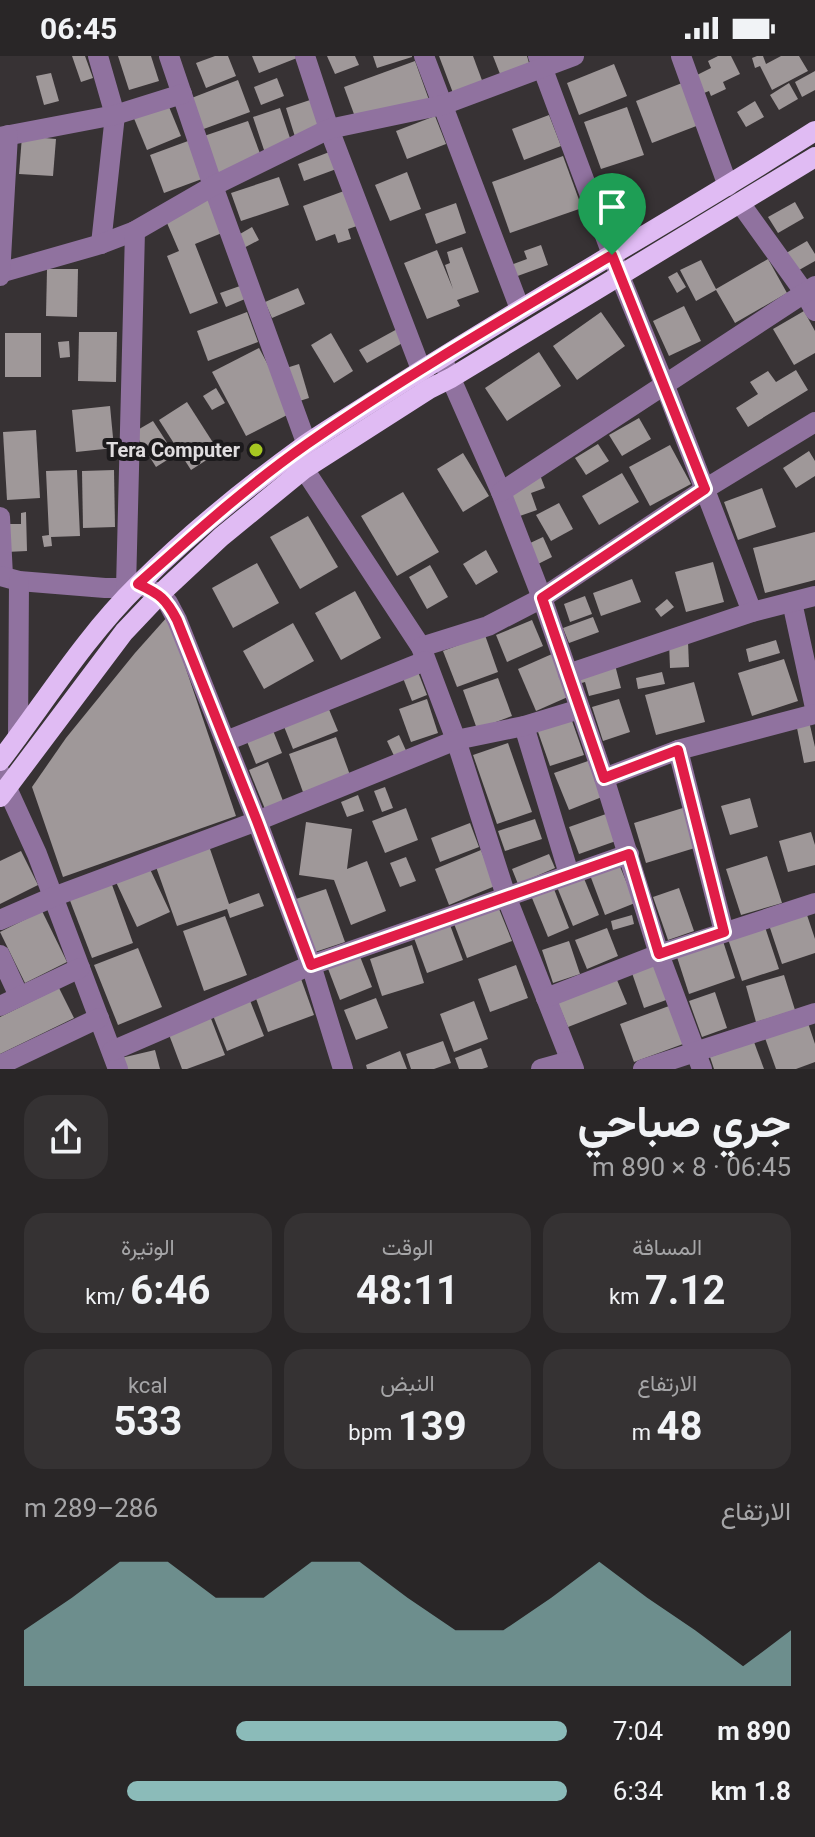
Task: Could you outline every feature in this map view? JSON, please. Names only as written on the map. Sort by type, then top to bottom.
[{"type":"main road","points":[[0,761],[132,586],[207,522],[307,445],[425,380],[451,378],[620,276],[734,195],[815,131]]},
{"type":"main road","points":[[3,786],[124,632],[160,594],[221,537],[304,469],[425,380],[441,358],[612,255],[815,157]]},
{"type":"street","points":[[98,56],[115,115],[101,244]]},
{"type":"street","points":[[169,56],[307,445]]},
{"type":"street","points":[[305,56],[329,129],[425,380]]},
{"type":"street","points":[[424,56],[520,309]]},
{"type":"street","points":[[182,94],[115,115],[4,136],[0,274],[135,231],[213,186],[329,129],[443,105],[540,62],[574,56]]},
{"type":"street","points":[[681,56],[734,195],[810,289],[815,311]]},
{"type":"street","points":[[540,62],[752,612]]},
{"type":"street","points":[[132,586],[135,231]]},
{"type":"street","points":[[501,492],[810,289]]},
{"type":"street","points":[[441,358],[501,492],[542,598],[629,854],[659,954],[698,1060]]},
{"type":"street","points":[[226,741],[488,626],[542,598],[705,489],[815,422]]},
{"type":"street","points":[[304,469],[423,654],[456,740],[506,896],[572,1065],[541,1069]]},
{"type":"street","points":[[0,517],[18,737]]},
{"type":"street","points":[[7,578],[105,588],[132,586],[160,594],[168,603],[257,821],[311,965],[343,1069]]},
{"type":"street","points":[[568,674],[752,612],[815,596]]},
{"type":"street","points":[[604,778],[678,750],[815,711],[792,602]]},
{"type":"street","points":[[0,920],[456,740],[524,726],[580,709]]},
{"type":"street","points":[[524,726],[569,874]]},
{"type":"street","points":[[678,750],[724,932]]},
{"type":"street","points":[[3,786],[37,854],[115,1060],[311,965],[629,854]]},
{"type":"street","points":[[546,998],[659,954],[815,903]]},
{"type":"street","points":[[0,955],[19,996]]},
{"type":"street","points":[[0,1006],[80,968]]},
{"type":"street","points":[[643,1069],[698,1060],[815,1013]]},
{"type":"street","points":[[0,1065],[99,1018]]},
{"type":"building","points":[[72,56],[85,56],[93,78],[81,82]]},
{"type":"building","points":[[118,56],[151,56],[159,81],[129,90]]},
{"type":"building","points":[[215,56],[228,56],[236,76],[206,88],[196,63]]},
{"type":"building","points":[[252,56],[302,56],[259,73]]},
{"type":"building","points":[[327,56],[355,56],[359,65],[335,74]]},
{"type":"building","points":[[373,56],[412,56],[412,57],[377,68]]},
{"type":"building","points":[[439,56],[473,56],[483,83],[453,93]]},
{"type":"building","points":[[493,56],[527,56],[529,63],[500,74]]},
{"type":"building","points":[[718,56],[731,56],[740,74],[723,82],[726,89],[711,96],[709,91],[704,93],[695,76],[711,68],[708,61]]},
{"type":"building","points":[[763,56],[766,64],[781,56],[799,56],[808,71],[772,90],[760,66],[755,68],[752,58]]},
{"type":"building","points":[[415,61],[429,100],[358,125],[344,87]]},
{"type":"building","points":[[614,64],[627,96],[579,115],[567,83]]},
{"type":"building","points":[[815,71],[815,90],[802,97],[795,82]]},
{"type":"building","points":[[51,73],[59,101],[44,105],[36,76]]},
{"type":"building","points":[[277,78],[284,96],[261,105],[254,87]]},
{"type":"building","points":[[238,80],[250,112],[201,130],[189,99]]},
{"type":"building","points":[[682,83],[699,125],[652,143],[636,101]]},
{"type":"building","points":[[789,83],[798,99],[779,110],[770,95]]},
{"type":"building","points":[[313,99],[323,131],[296,140],[286,108]]},
{"type":"building","points":[[755,101],[764,117],[746,127],[737,112]]},
{"type":"building","points":[[167,102],[181,136],[147,150],[133,116]]},
{"type":"building","points":[[627,107],[644,155],[601,169],[584,122]]},
{"type":"building","points":[[280,108],[292,144],[265,153],[253,117]]},
{"type":"building","points":[[549,115],[561,146],[524,160],[512,129]]},
{"type":"building","points":[[435,116],[446,144],[407,159],[396,131]]},
{"type":"building","points":[[248,121],[262,159],[218,175],[204,136]]},
{"type":"building","points":[[22,136],[56,139],[53,176],[19,174]]},
{"type":"building","points":[[188,141],[202,179],[164,193],[150,155]]},
{"type":"building","points":[[332,151],[339,168],[304,181],[298,164]]},
{"type":"building","points":[[563,156],[582,208],[510,233],[492,182]]},
{"type":"building","points":[[407,172],[421,209],[390,221],[375,185]]},
{"type":"building","points":[[279,177],[289,205],[241,221],[231,193]]},
{"type":"building","points":[[344,191],[357,226],[348,229],[351,239],[338,243],[335,234],[316,241],[303,206]]},
{"type":"building","points":[[208,198],[222,233],[195,244],[218,303],[190,314],[167,256],[179,251],[164,216]]},
{"type":"building","points":[[795,202],[804,218],[778,233],[768,217]]},
{"type":"building","points":[[456,203],[466,233],[436,244],[425,214]]},
{"type":"building","points":[[252,227],[259,240],[240,250],[233,238]]},
{"type":"building","points":[[807,241],[815,254],[815,261],[792,274],[781,256]]},
{"type":"building","points":[[541,245],[548,265],[512,278],[508,266],[527,259],[524,251]]},
{"type":"building","points":[[462,247],[479,292],[457,300],[460,306],[427,319],[404,263],[437,250],[453,289],[445,265],[450,263],[447,252]]},
{"type":"building","points":[[768,259],[787,293],[735,323],[716,290],[696,301],[680,270],[701,260],[716,289]]},
{"type":"building","points":[[47,269],[78,269],[77,317],[46,316]]},
{"type":"building","points":[[677,272],[686,287],[677,293],[668,277]]},
{"type":"building","points":[[240,286],[245,299],[226,307],[220,293]]},
{"type":"building","points":[[298,288],[305,304],[272,318],[265,302]]},
{"type":"building","points":[[684,306],[701,341],[669,356],[653,321]]},
{"type":"building","points":[[804,311],[815,331],[815,353],[794,365],[773,329]]},
{"type":"building","points":[[247,312],[258,342],[208,361],[197,331]]},
{"type":"building","points":[[601,312],[625,346],[577,380],[553,346]]},
{"type":"building","points":[[399,328],[406,341],[367,363],[359,350]]},
{"type":"building","points":[[79,332],[117,332],[116,382],[78,381]]},
{"type":"building","points":[[5,333],[41,333],[41,377],[5,377]]},
{"type":"building","points":[[331,333],[353,371],[334,383],[311,345]]},
{"type":"building","points":[[69,341],[70,357],[60,358],[58,342]]},
{"type":"building","points":[[259,348],[293,412],[246,436],[212,372]]},
{"type":"building","points":[[539,352],[561,386],[507,421],[485,388]]},
{"type":"building","points":[[299,364],[309,398],[293,403],[283,369]]},
{"type":"building","points":[[796,370],[808,390],[748,427],[736,408],[758,394],[750,382],[768,371],[776,382]]},
{"type":"building","points":[[216,388],[225,403],[212,410],[203,396]]},
{"type":"building","points":[[187,402],[219,452],[191,470],[159,420]]},
{"type":"building","points":[[110,406],[114,448],[76,452],[72,410]]},
{"type":"building","points":[[639,418],[651,439],[622,456],[609,435]]},
{"type":"building","points":[[153,421],[175,455],[156,467],[134,432]]},
{"type":"building","points":[[36,430],[40,498],[7,500],[3,432]]},
{"type":"building","points":[[598,444],[609,461],[586,475],[575,458]]},
{"type":"building","points":[[670,445],[691,484],[650,506],[629,467]]},
{"type":"building","points":[[809,451],[815,461],[815,476],[796,488],[783,468]]},
{"type":"building","points":[[463,453],[489,496],[463,512],[437,469]]},
{"type":"building","points":[[77,470],[80,536],[51,537],[52,546],[44,547],[42,536],[49,535],[46,471]]},
{"type":"building","points":[[114,470],[115,527],[83,528],[82,471]]},
{"type":"building","points":[[622,473],[639,502],[599,525],[582,496]]},
{"type":"building","points":[[540,475],[545,488],[531,493],[537,510],[514,518],[504,489]]},
{"type":"building","points":[[762,488],[776,527],[738,540],[724,502]]},
{"type":"building","points":[[403,492],[439,552],[397,576],[361,516]]},
{"type":"building","points":[[559,503],[573,529],[551,541],[536,515]]},
{"type":"building","points":[[26,512],[27,551],[6,552],[5,524],[21,524],[21,513]]},
{"type":"building","points":[[308,516],[338,567],[300,589],[270,537]]},
{"type":"building","points":[[815,532],[815,580],[765,593],[753,548]]},
{"type":"building","points":[[543,537],[552,557],[538,564],[528,544]]},
{"type":"building","points":[[486,550],[498,572],[476,585],[463,564]]},
{"type":"building","points":[[713,562],[724,602],[686,612],[675,572]]},
{"type":"building","points":[[257,563],[279,603],[233,628],[212,588]]},
{"type":"building","points":[[430,565],[448,597],[427,609],[409,577]]},
{"type":"building","points":[[632,579],[641,602],[601,616],[593,593]]},
{"type":"building","points":[[355,591],[381,638],[341,660],[315,613]]},
{"type":"building","points":[[585,596],[592,614],[570,622],[564,604]]},
{"type":"building","points":[[667,599],[674,607],[661,617],[655,609]]},
{"type":"building","points":[[168,616],[236,816],[63,877],[32,787],[66,738]]},
{"type":"building","points":[[593,617],[599,632],[569,643],[563,628]]},
{"type":"building","points":[[532,620],[543,646],[507,662],[496,635]]},
{"type":"building","points":[[293,623],[314,661],[264,689],[243,651]]},
{"type":"building","points":[[485,635],[498,672],[457,687],[443,651]]},
{"type":"building","points":[[776,640],[780,653],[749,662],[746,649]]},
{"type":"building","points":[[688,641],[689,667],[670,668],[669,642]]},
{"type":"building","points":[[552,654],[570,696],[536,711],[518,669]]},
{"type":"building","points":[[784,659],[798,701],[752,716],[738,673]]},
{"type":"building","points":[[614,661],[621,688],[589,696],[585,682],[575,685],[572,672]]},
{"type":"building","points":[[418,672],[427,695],[412,701],[403,678]]},
{"type":"building","points":[[662,672],[665,684],[638,689],[636,678]]},
{"type":"building","points":[[498,678],[512,716],[477,729],[463,690]]},
{"type":"building","points":[[694,682],[705,722],[656,735],[645,695]]},
{"type":"building","points":[[427,699],[438,733],[411,742],[399,709]]},
{"type":"building","points":[[619,699],[630,732],[603,741],[592,707]]},
{"type":"building","points":[[328,707],[338,731],[293,749],[283,724]]},
{"type":"building","points":[[571,718],[584,755],[550,766],[537,729]]},
{"type":"building","points":[[809,721],[815,761],[804,763],[796,723]]},
{"type":"building","points":[[272,728],[282,753],[256,764],[246,739]]},
{"type":"building","points":[[399,735],[408,755],[396,760],[387,741]]},
{"type":"building","points":[[336,737],[350,775],[303,792],[289,754]]},
{"type":"building","points":[[508,743],[532,812],[497,824],[473,755]]},
{"type":"building","points":[[588,761],[602,797],[569,810],[554,773]]},
{"type":"building","points":[[268,762],[283,801],[265,809],[249,770]]},
{"type":"building","points":[[385,787],[393,808],[382,812],[374,791]]},
{"type":"building","points":[[358,795],[364,811],[347,817],[341,802]]},
{"type":"building","points":[[750,798],[758,827],[730,835],[721,806]]},
{"type":"building","points":[[686,807],[698,847],[646,863],[634,823]]},
{"type":"building","points":[[406,808],[418,840],[385,853],[372,821]]},
{"type":"building","points":[[606,814],[616,841],[579,854],[569,827]]},
{"type":"building","points":[[535,819],[542,839],[505,851],[498,831]]},
{"type":"building","points":[[306,822],[352,829],[347,869],[367,861],[386,911],[351,925],[334,880],[299,875]]},
{"type":"building","points":[[470,823],[479,847],[440,862],[431,838]]},
{"type":"building","points":[[811,832],[815,845],[815,865],[788,872],[779,841]]},
{"type":"building","points":[[209,846],[229,904],[259,893],[264,906],[230,918],[227,909],[177,926],[155,864]]},
{"type":"building","points":[[481,850],[495,886],[449,905],[435,869]]},
{"type":"building","points":[[21,851],[38,885],[0,904],[0,861]]},
{"type":"building","points":[[549,854],[555,868],[518,884],[512,869]]},
{"type":"building","points":[[767,856],[782,903],[741,915],[726,869]]},
{"type":"building","points":[[406,857],[416,881],[400,887],[390,863]]},
{"type":"building","points":[[619,864],[635,903],[605,915],[590,875]]},
{"type":"building","points":[[149,867],[170,912],[137,927],[116,882]]},
{"type":"building","points":[[583,876],[599,915],[573,926],[557,887]]},
{"type":"building","points":[[111,882],[133,943],[92,958],[69,898]]},
{"type":"building","points":[[679,888],[694,931],[668,940],[653,897]]},
{"type":"building","points":[[326,889],[345,942],[315,952],[296,899]]},
{"type":"building","points":[[554,889],[569,928],[548,937],[532,898]]},
{"type":"building","points":[[497,904],[512,941],[467,958],[453,921]]},
{"type":"building","points":[[42,911],[67,962],[25,983],[0,932]]},
{"type":"building","points":[[806,912],[815,939],[815,953],[782,964],[769,925]]},
{"type":"building","points":[[632,915],[634,924],[613,930],[611,921]]},
{"type":"building","points":[[225,916],[247,975],[204,991],[183,931]]},
{"type":"building","points":[[450,925],[463,960],[427,973],[414,938]]},
{"type":"building","points":[[765,927],[779,969],[742,981],[728,939]]},
{"type":"building","points":[[607,928],[618,956],[587,969],[575,940]]},
{"type":"building","points":[[722,938],[735,978],[689,994],[676,954]]},
{"type":"building","points":[[569,941],[580,974],[553,983],[542,950]]},
{"type":"building","points":[[412,945],[424,983],[382,996],[370,959]]},
{"type":"building","points":[[138,948],[162,1007],[118,1025],[94,965]]},
{"type":"building","points":[[359,954],[372,987],[340,1000],[327,966]]},
{"type":"building","points":[[657,964],[669,999],[644,1008],[632,973]]},
{"type":"building","points":[[516,965],[528,998],[490,1012],[478,979]]},
{"type":"building","points":[[784,975],[795,1010],[756,1022],[746,986]]},
{"type":"building","points":[[300,976],[314,1015],[268,1032],[254,993]]},
{"type":"building","points":[[617,980],[627,1004],[568,1027],[558,1003]]},
{"type":"building","points":[[59,988],[74,1018],[0,1054],[0,1017]]},
{"type":"building","points":[[715,992],[727,1028],[702,1037],[689,1001]]},
{"type":"building","points":[[249,998],[264,1036],[227,1051],[212,1013]]},
{"type":"building","points":[[376,998],[388,1028],[356,1040],[344,1010]]},
{"type":"building","points":[[474,1001],[488,1039],[454,1052],[440,1014]]},
{"type":"building","points":[[669,1006],[683,1044],[634,1062],[620,1024]]},
{"type":"building","points":[[210,1016],[225,1055],[182,1069],[168,1032]]},
{"type":"building","points":[[808,1023],[815,1044],[815,1062],[796,1069],[776,1069],[765,1038]]},
{"type":"building","points":[[443,1041],[451,1063],[434,1069],[411,1069],[406,1054]]},
{"type":"building","points":[[754,1042],[764,1069],[714,1069],[710,1057]]},
{"type":"building","points":[[481,1048],[488,1067],[459,1069],[455,1058]]},
{"type":"building","points":[[155,1050],[160,1069],[123,1069],[121,1058]]},
{"type":"building","points":[[400,1051],[407,1069],[367,1069],[366,1065]]},
{"type":"place","name":"Tera Computer","points":[[256,450]]},
{"type":"route","points":[[612,255],[705,489],[542,598],[604,778],[678,750],[724,932],[659,954],[629,854],[311,965],[177,620],[160,594],[138,584],[207,522],[307,445],[420,371],[612,255]]}]
